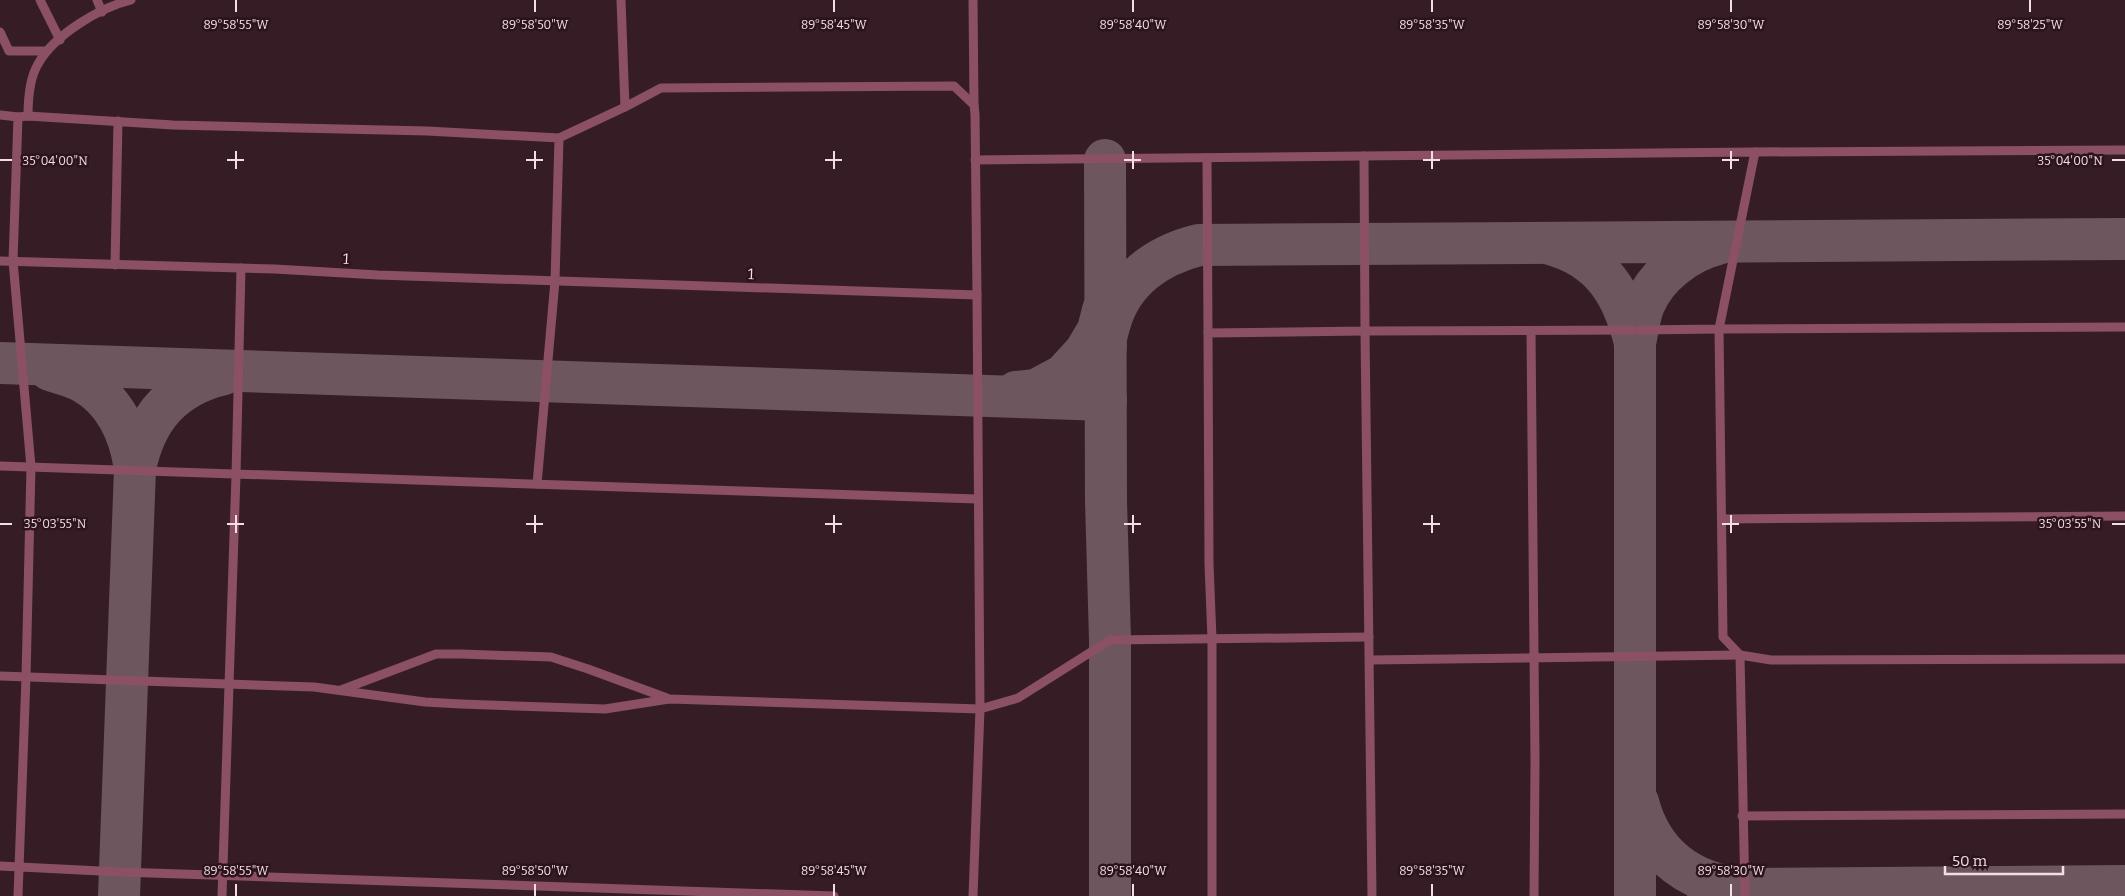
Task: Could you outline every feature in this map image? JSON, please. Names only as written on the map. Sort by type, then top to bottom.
[{"type":"lane","points":[[40,0],[60,40]]},
{"type":"lane","points":[[97,0],[102,12]]},
{"type":"lane","points":[[18,896],[31,467],[13,261],[23,117],[37,65],[47,51],[78,24],[131,0]]},
{"type":"lane","points":[[622,0],[625,107]]},
{"type":"lane","points":[[973,0],[980,709],[973,896]]},
{"type":"lane","points":[[0,32],[9,51],[47,51]]},
{"type":"lane","points":[[0,115],[173,125],[428,131],[559,138],[661,88],[954,86],[974,105]]},
{"type":"lane","points":[[115,265],[118,121]]},
{"type":"lane","points":[[538,484],[555,281],[559,138]]},
{"type":"lane","points":[[975,160],[2125,150]]},
{"type":"lane","points":[[1745,896],[1740,656],[1723,637],[1723,518],[1719,329],[1755,152]]},
{"type":"lane","points":[[1364,156],[1372,896]]},
{"type":"lane","points":[[1207,158],[1209,564],[1212,639],[1212,896]]},
{"type":"lane","name":"1","points":[[0,261],[977,295]]},
{"type":"lane","points":[[222,896],[241,268]]},
{"type":"lane","points":[[1208,333],[2125,327]]},
{"type":"lane","points":[[1532,331],[1534,896]]},
{"type":"lane","points":[[0,466],[977,499]]},
{"type":"lane","points":[[1723,518],[2125,516]]},
{"type":"lane","points":[[0,676],[314,687],[425,702],[595,709],[670,699],[980,709],[1018,698],[1110,640],[1369,637]]},
{"type":"lane","points":[[341,690],[436,654],[461,654],[551,657],[588,668],[670,699]]},
{"type":"lane","points":[[1370,660],[1740,656],[1771,660],[2125,659]]},
{"type":"lane","points":[[1742,816],[2125,814]]},
{"type":"lane","points":[[0,866],[834,896]]},
{"type":"taxiway","points":[[1105,160],[1106,501],[1110,640],[1110,896]]},
{"type":"taxiway","points":[[1106,346],[1108,331],[1116,308],[1123,294],[1133,282],[1169,255],[1199,245],[2125,239]]},
{"type":"taxiway","points":[[1550,244],[1584,258],[1608,280],[1624,309],[1635,343]]},
{"type":"taxiway","points":[[1635,896],[1635,343],[1642,310],[1656,284],[1684,259],[1718,244]]},
{"type":"taxiway","points":[[1016,392],[1036,390],[1064,375],[1085,352],[1098,330],[1103,310]]},
{"type":"taxiway","points":[[0,363],[1106,400]]},
{"type":"taxiway","points":[[50,370],[79,380],[104,398],[125,431],[135,469]]},
{"type":"taxiway","points":[[119,896],[135,469],[146,435],[164,407],[190,387],[206,379],[224,374]]},
{"type":"taxiway","points":[[1638,802],[1644,821],[1653,838],[1676,864],[1691,874],[1707,881],[1745,889]]},
{"type":"taxiway","points":[[1708,896],[1731,889],[2125,886]]}]
